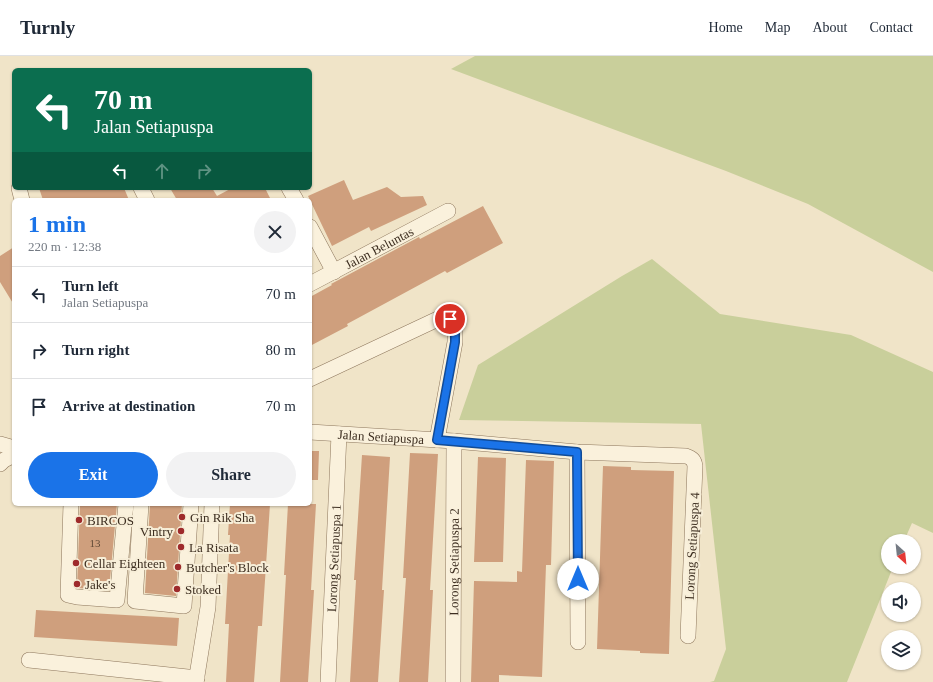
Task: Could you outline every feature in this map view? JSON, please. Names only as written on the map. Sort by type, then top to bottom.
[{"type":"street","name":"Jalan Beluntas","points":[[312,283],[448,211]]},
{"type":"street","points":[[312,231],[334,272]]},
{"type":"street","points":[[312,378],[442,317],[450,319],[455,329],[455,342],[437,440]]},
{"type":"street","name":"Jalan Setiapuspa","points":[[312,432],[454,441],[577,452],[691,457]]},
{"type":"street","name":"Lorong Setiapuspa 1","points":[[328,682],[339,434]]},
{"type":"street","name":"Lorong Setiapuspa 2","points":[[453,682],[454,441]]},
{"type":"street","points":[[0,444],[12,447]]},
{"type":"street","points":[[577,452],[578,642]]},
{"type":"street","points":[[0,464],[12,456]]},
{"type":"street","name":"Lorong Setiapuspa 4","points":[[688,636],[695,466],[694,460],[691,457]]},
{"type":"street","points":[[71,506],[68,595],[117,600],[126,506]]},
{"type":"street","points":[[140,506],[135,601],[208,607]]},
{"type":"street","points":[[29,660],[196,680],[208,607],[211,509],[191,508],[184,606]]},
{"type":"green space","points":[[475,56],[933,56],[933,272],[808,204],[726,171],[451,69]]},
{"type":"green space","points":[[652,259],[720,314],[851,335],[933,372],[933,533],[912,523],[907,534],[881,534],[881,574],[890,574],[887,582],[881,582],[881,597],[847,682],[710,682],[714,681],[726,649],[701,424],[459,420],[478,365]]},
{"type":"building","points":[[344,180],[353,200],[387,187],[401,197],[423,196],[427,205],[371,231],[369,227],[332,246],[312,204],[312,198],[309,198],[308,196]]},
{"type":"building","points":[[40,190],[125,190],[128,198],[42,198]]},
{"type":"building","points":[[171,190],[213,190],[217,196],[228,190],[266,190],[270,198],[176,198]]},
{"type":"building","points":[[483,206],[503,243],[447,273],[445,271],[347,324],[348,326],[312,345],[312,296],[332,285],[331,284],[419,237],[420,239]]},
{"type":"building","points":[[12,248],[12,302],[0,282],[0,256]]},
{"type":"building","points":[[312,451],[319,451],[318,480],[312,480]]},
{"type":"building","points":[[410,453],[438,454],[430,590],[433,590],[428,682],[399,682],[406,578],[403,578]]},
{"type":"building","points":[[362,455],[390,457],[378,682],[350,682],[356,580],[354,580]]},
{"type":"building","points":[[478,457],[506,458],[503,562],[474,562]]},
{"type":"building","points":[[526,460],[554,461],[551,565],[546,565],[542,677],[499,675],[499,682],[471,682],[474,581],[517,582],[517,571],[522,572]]},
{"type":"building","points":[[603,466],[631,467],[631,470],[674,471],[669,654],[597,649]]},
{"type":"building","points":[[312,504],[316,504],[311,590],[314,590],[308,682],[280,682],[286,575],[284,575],[288,506],[312,506]]},
{"type":"building","points":[[80,506],[117,506],[109,590],[77,588]]},
{"type":"building","points":[[150,506],[182,506],[176,596],[145,593]]},
{"type":"building","points":[[230,506],[270,506],[262,626],[258,626],[254,682],[226,682],[229,624],[225,624],[230,535],[228,535]]},
{"type":"building","points":[[36,610],[179,618],[177,646],[34,637]]},
{"type":"place","name":"Gin Rik Sha","points":[[182,517]]},
{"type":"place","name":"BIRCOS","points":[[79,520]]},
{"type":"place","name":"Vintry","points":[[181,531]]},
{"type":"place","name":"La Risata","points":[[181,547]]},
{"type":"place","name":"Cellar Eighteen","points":[[76,563]]},
{"type":"place","name":"Butcher's Block","points":[[178,567]]},
{"type":"place","name":"Jake's","points":[[77,584]]},
{"type":"place","name":"Stoked","points":[[177,589]]},
{"type":"route","points":[[450,319],[455,329],[455,342],[437,440],[577,452],[578,579]]}]
